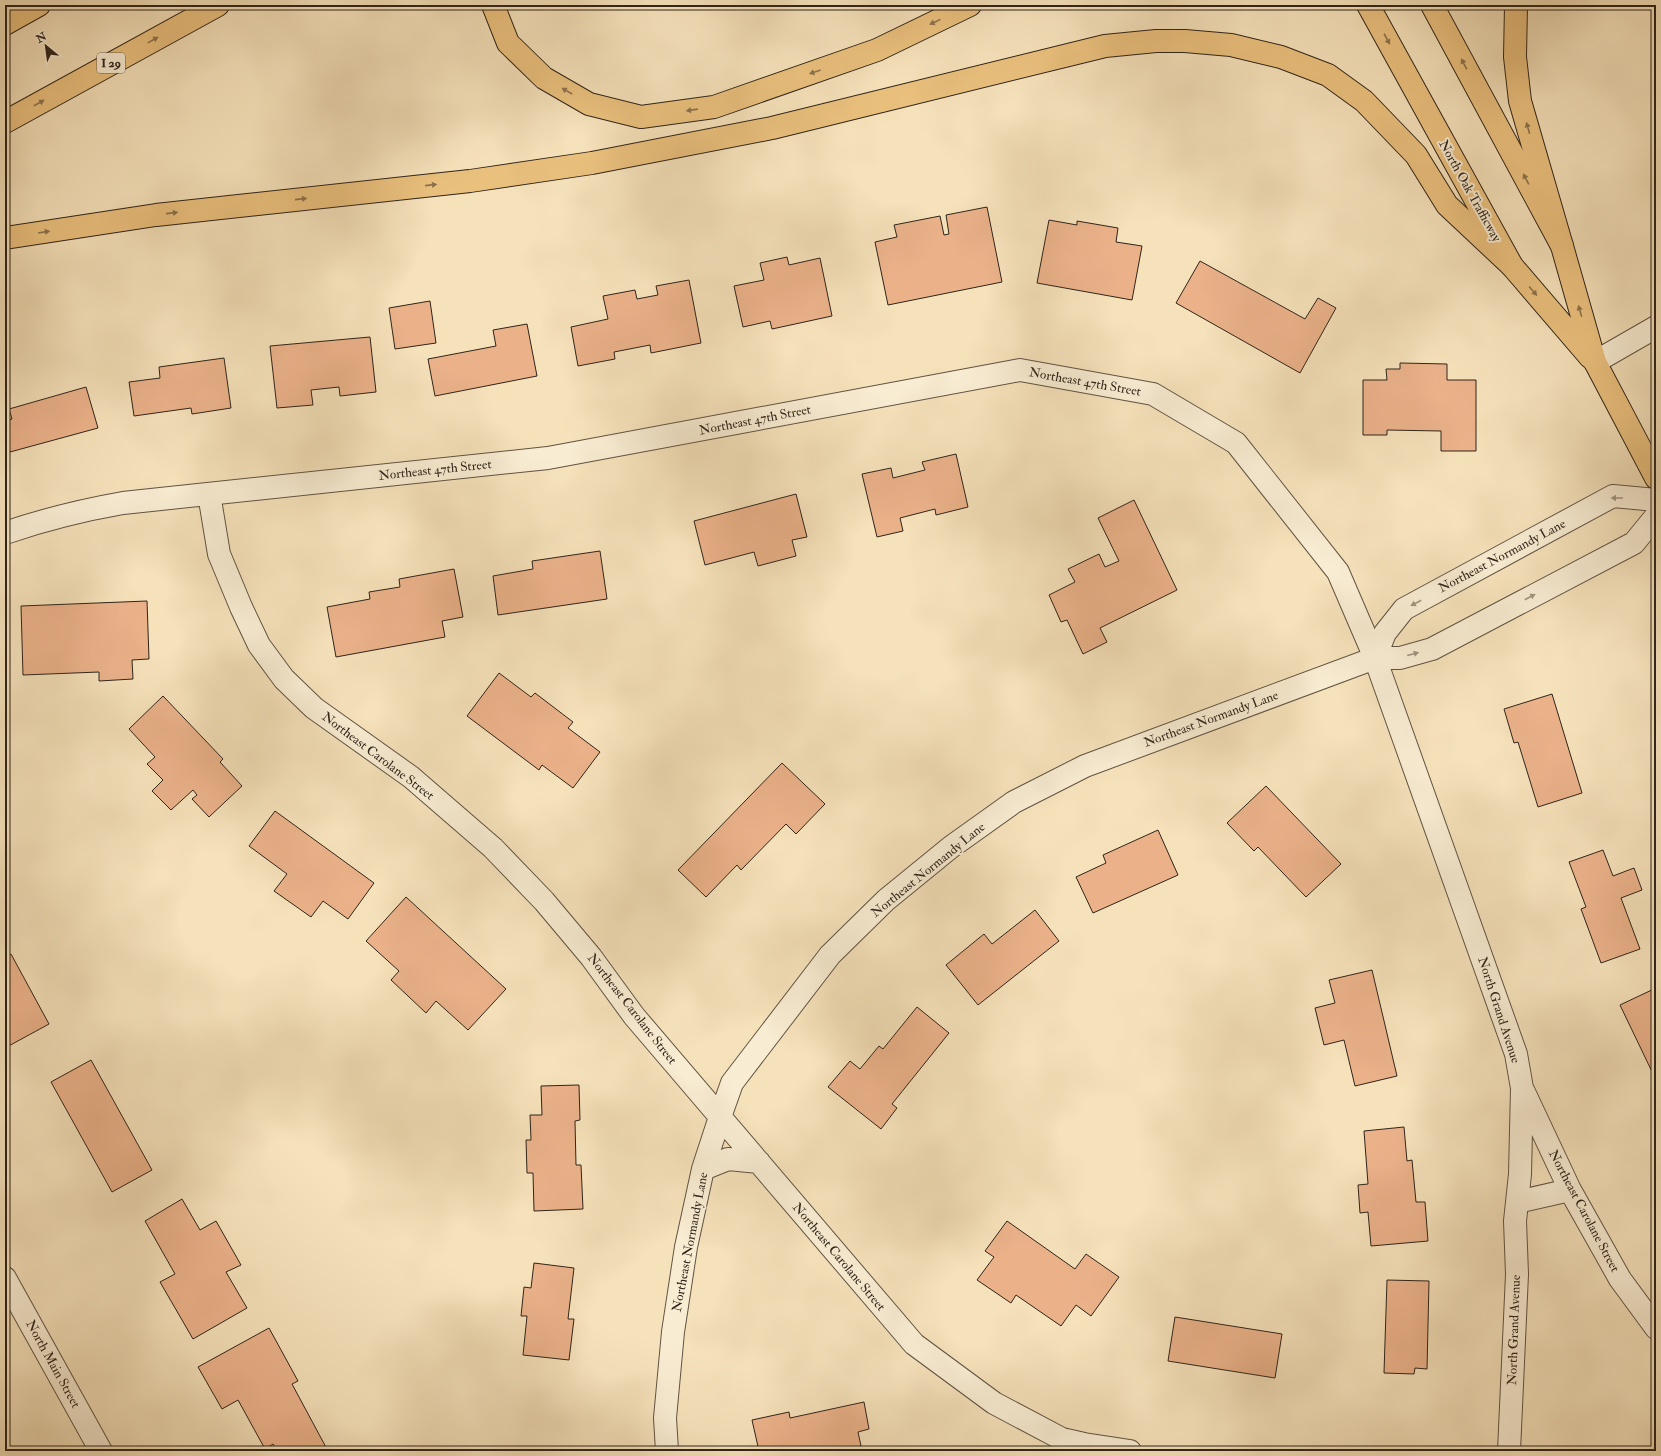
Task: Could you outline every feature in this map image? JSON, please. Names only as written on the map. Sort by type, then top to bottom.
[{"type":"main road","points":[[5,24],[39,5]]},
{"type":"main road","name":"I 29","points":[[5,122],[218,5]]},
{"type":"main road","points":[[493,5],[508,43],[544,78],[589,104],[641,117],[714,107],[877,50],[970,5]]},
{"type":"main road","name":"North Oak Trafficway","points":[[1368,5],[1512,266],[1595,362]]},
{"type":"main road","name":"North Oak Trafficway","points":[[1432,5],[1562,246],[1595,362],[1656,478]]},
{"type":"main road","points":[[1516,5],[1515,57],[1520,102],[1562,246]]},
{"type":"main road","points":[[5,238],[156,215],[470,180],[592,163],[772,128],[1105,46],[1156,41],[1185,41],[1231,45],[1281,57],[1328,76],[1364,101],[1416,154],[1447,205],[1512,266]]},
{"type":"street","points":[[1595,362],[1656,327]]},
{"type":"street","name":"Northeast 47th Street","points":[[5,533],[34,523],[123,503],[548,458],[1020,370],[1153,394],[1236,443],[1338,572],[1375,658]]},
{"type":"street","name":"Northeast Carolane Street","points":[[209,494],[219,554],[241,607],[260,645],[284,679],[314,708],[411,777],[493,848],[544,901],[591,957],[634,1016],[914,1344],[994,1403],[1062,1439],[1130,1451]]},
{"type":"street","name":"Northeast Normandy Lane","points":[[1375,658],[1386,633],[1404,609],[1613,496],[1656,500]]},
{"type":"street","name":"Northeast Normandy Lane","points":[[667,1451],[665,1418],[673,1332],[686,1247],[703,1169],[732,1083],[830,955],[886,900],[951,847],[1014,802],[1085,766],[1375,658],[1400,658],[1432,649],[1634,543],[1656,516]]},
{"type":"street","name":"North Grand Avenue","points":[[1375,658],[1516,1054],[1522,1088],[1520,1174],[1515,1221],[1517,1274],[1509,1451]]},
{"type":"street","points":[[690,1082],[714,1085],[738,1076]]},
{"type":"street","name":"Northeast Carolane Street","points":[[1522,1088],[1570,1190],[1620,1279],[1656,1328]]},
{"type":"street","points":[[703,1169],[728,1159],[759,1162]]},
{"type":"street","points":[[1517,1202],[1570,1190]]},
{"type":"street","name":"North Main Street","points":[[5,1278],[101,1451]]},
{"type":"building","points":[[987,207],[1002,282],[888,305],[875,242],[897,237],[894,225],[940,216],[944,235],[949,234],[946,215]]},
{"type":"building","points":[[1049,220],[1077,225],[1077,221],[1118,228],[1116,242],[1142,246],[1132,300],[1037,283]]},
{"type":"building","points":[[787,257],[789,265],[820,258],[832,316],[772,329],[770,321],[743,327],[734,286],[764,280],[760,263]]},
{"type":"building","points":[[1200,261],[1305,319],[1318,298],[1336,308],[1300,373],[1176,303]]},
{"type":"building","points":[[689,280],[701,343],[651,353],[650,345],[614,352],[615,359],[578,366],[571,327],[608,319],[603,296],[635,290],[637,299],[658,295],[656,286]]},
{"type":"building","points":[[430,301],[436,343],[395,349],[389,308]]},
{"type":"building","points":[[527,324],[537,376],[435,396],[428,359],[496,346],[493,330]]},
{"type":"building","points":[[370,337],[376,392],[340,396],[339,387],[311,390],[313,405],[277,408],[270,346]]},
{"type":"building","points":[[224,358],[231,408],[192,414],[191,408],[134,416],[129,382],[160,378],[159,367]]},
{"type":"building","points":[[1400,363],[1447,364],[1447,380],[1476,380],[1476,451],[1441,451],[1441,431],[1387,430],[1387,435],[1363,435],[1363,380],[1387,380],[1386,369],[1400,369]]},
{"type":"building","points":[[86,387],[98,428],[10,452],[5,434],[5,421],[12,419],[9,409]]},
{"type":"building","points":[[956,454],[968,507],[936,515],[935,509],[900,518],[903,531],[877,537],[862,474],[891,468],[893,478],[925,470],[922,462]]},
{"type":"building","points":[[796,494],[807,537],[792,540],[796,556],[758,566],[754,552],[705,565],[694,521]]},
{"type":"building","points":[[1134,500],[1177,590],[1100,628],[1107,642],[1083,654],[1067,620],[1061,622],[1049,595],[1075,582],[1068,569],[1099,554],[1105,567],[1119,561],[1098,518]]},
{"type":"building","points":[[600,551],[607,599],[498,615],[493,576],[533,569],[532,561]]},
{"type":"building","points":[[454,569],[463,617],[442,621],[445,637],[336,657],[327,607],[370,599],[369,592],[400,587],[399,579]]},
{"type":"building","points":[[147,601],[149,659],[132,660],[133,679],[99,681],[99,672],[23,675],[21,606]]},
{"type":"building","points":[[499,673],[531,697],[535,693],[573,722],[568,728],[600,752],[573,788],[542,765],[539,770],[467,716]]},
{"type":"building","points":[[1552,694],[1582,793],[1538,807],[1518,742],[1514,743],[1504,709]]},
{"type":"building","points":[[163,696],[223,759],[220,762],[242,786],[209,817],[192,799],[197,795],[193,790],[171,810],[152,791],[163,780],[147,764],[155,757],[129,729]]},
{"type":"building","points":[[782,763],[825,804],[796,834],[786,824],[741,870],[737,865],[706,897],[678,870]]},
{"type":"building","points":[[1266,786],[1341,864],[1306,897],[1258,847],[1254,851],[1227,823]]},
{"type":"building","points":[[275,811],[374,883],[348,919],[323,901],[311,917],[274,891],[287,874],[249,846]]},
{"type":"building","points":[[1158,830],[1178,875],[1093,913],[1076,877],[1106,863],[1103,855]]},
{"type":"building","points":[[1603,850],[1613,876],[1634,868],[1642,890],[1621,898],[1640,949],[1601,963],[1581,909],[1586,907],[1569,862]]},
{"type":"building","points":[[406,897],[506,989],[468,1030],[436,1001],[426,1013],[391,980],[399,971],[366,941]]},
{"type":"building","points":[[1035,910],[1059,941],[978,1005],[946,965],[984,934],[992,944]]},
{"type":"building","points":[[11,954],[49,1024],[5,1048],[5,957]]},
{"type":"building","points":[[1372,970],[1397,1076],[1355,1086],[1344,1040],[1324,1045],[1315,1008],[1335,1003],[1329,980]]},
{"type":"building","points":[[1656,988],[1656,1078],[1655,1078],[1620,1005]]},
{"type":"building","points":[[917,1007],[949,1033],[892,1104],[897,1108],[881,1129],[828,1087],[850,1061],[860,1069],[879,1046],[883,1049]]},
{"type":"building","points":[[91,1060],[152,1170],[112,1192],[51,1082]]},
{"type":"building","points":[[579,1085],[580,1120],[575,1121],[576,1165],[581,1165],[583,1209],[534,1211],[533,1173],[527,1173],[526,1140],[531,1140],[530,1115],[542,1115],[541,1086]]},
{"type":"building","points":[[1404,1127],[1407,1161],[1412,1160],[1416,1202],[1425,1202],[1428,1241],[1371,1246],[1368,1212],[1360,1213],[1358,1185],[1368,1184],[1364,1131]]},
{"type":"building","points":[[182,1199],[200,1230],[216,1221],[241,1265],[226,1272],[247,1308],[193,1339],[160,1282],[175,1274],[145,1221]]},
{"type":"building","points":[[1007,1221],[1075,1269],[1086,1254],[1119,1277],[1091,1316],[1076,1305],[1061,1326],[1016,1295],[1011,1303],[977,1280],[994,1257],[985,1251]]},
{"type":"building","points":[[534,1263],[574,1268],[568,1319],[574,1319],[569,1360],[523,1355],[527,1316],[521,1316],[524,1287],[531,1288]]},
{"type":"building","points":[[1387,1280],[1429,1281],[1427,1369],[1415,1368],[1414,1374],[1384,1373]]},
{"type":"building","points":[[1175,1317],[1282,1334],[1275,1378],[1168,1361]]},
{"type":"building","points":[[269,1328],[298,1381],[292,1384],[328,1451],[277,1451],[273,1444],[265,1449],[238,1400],[222,1409],[198,1367]]},
{"type":"building","points":[[864,1402],[869,1429],[858,1432],[861,1446],[839,1451],[792,1451],[792,1448],[780,1451],[759,1451],[752,1420],[789,1412],[790,1418]]}]
